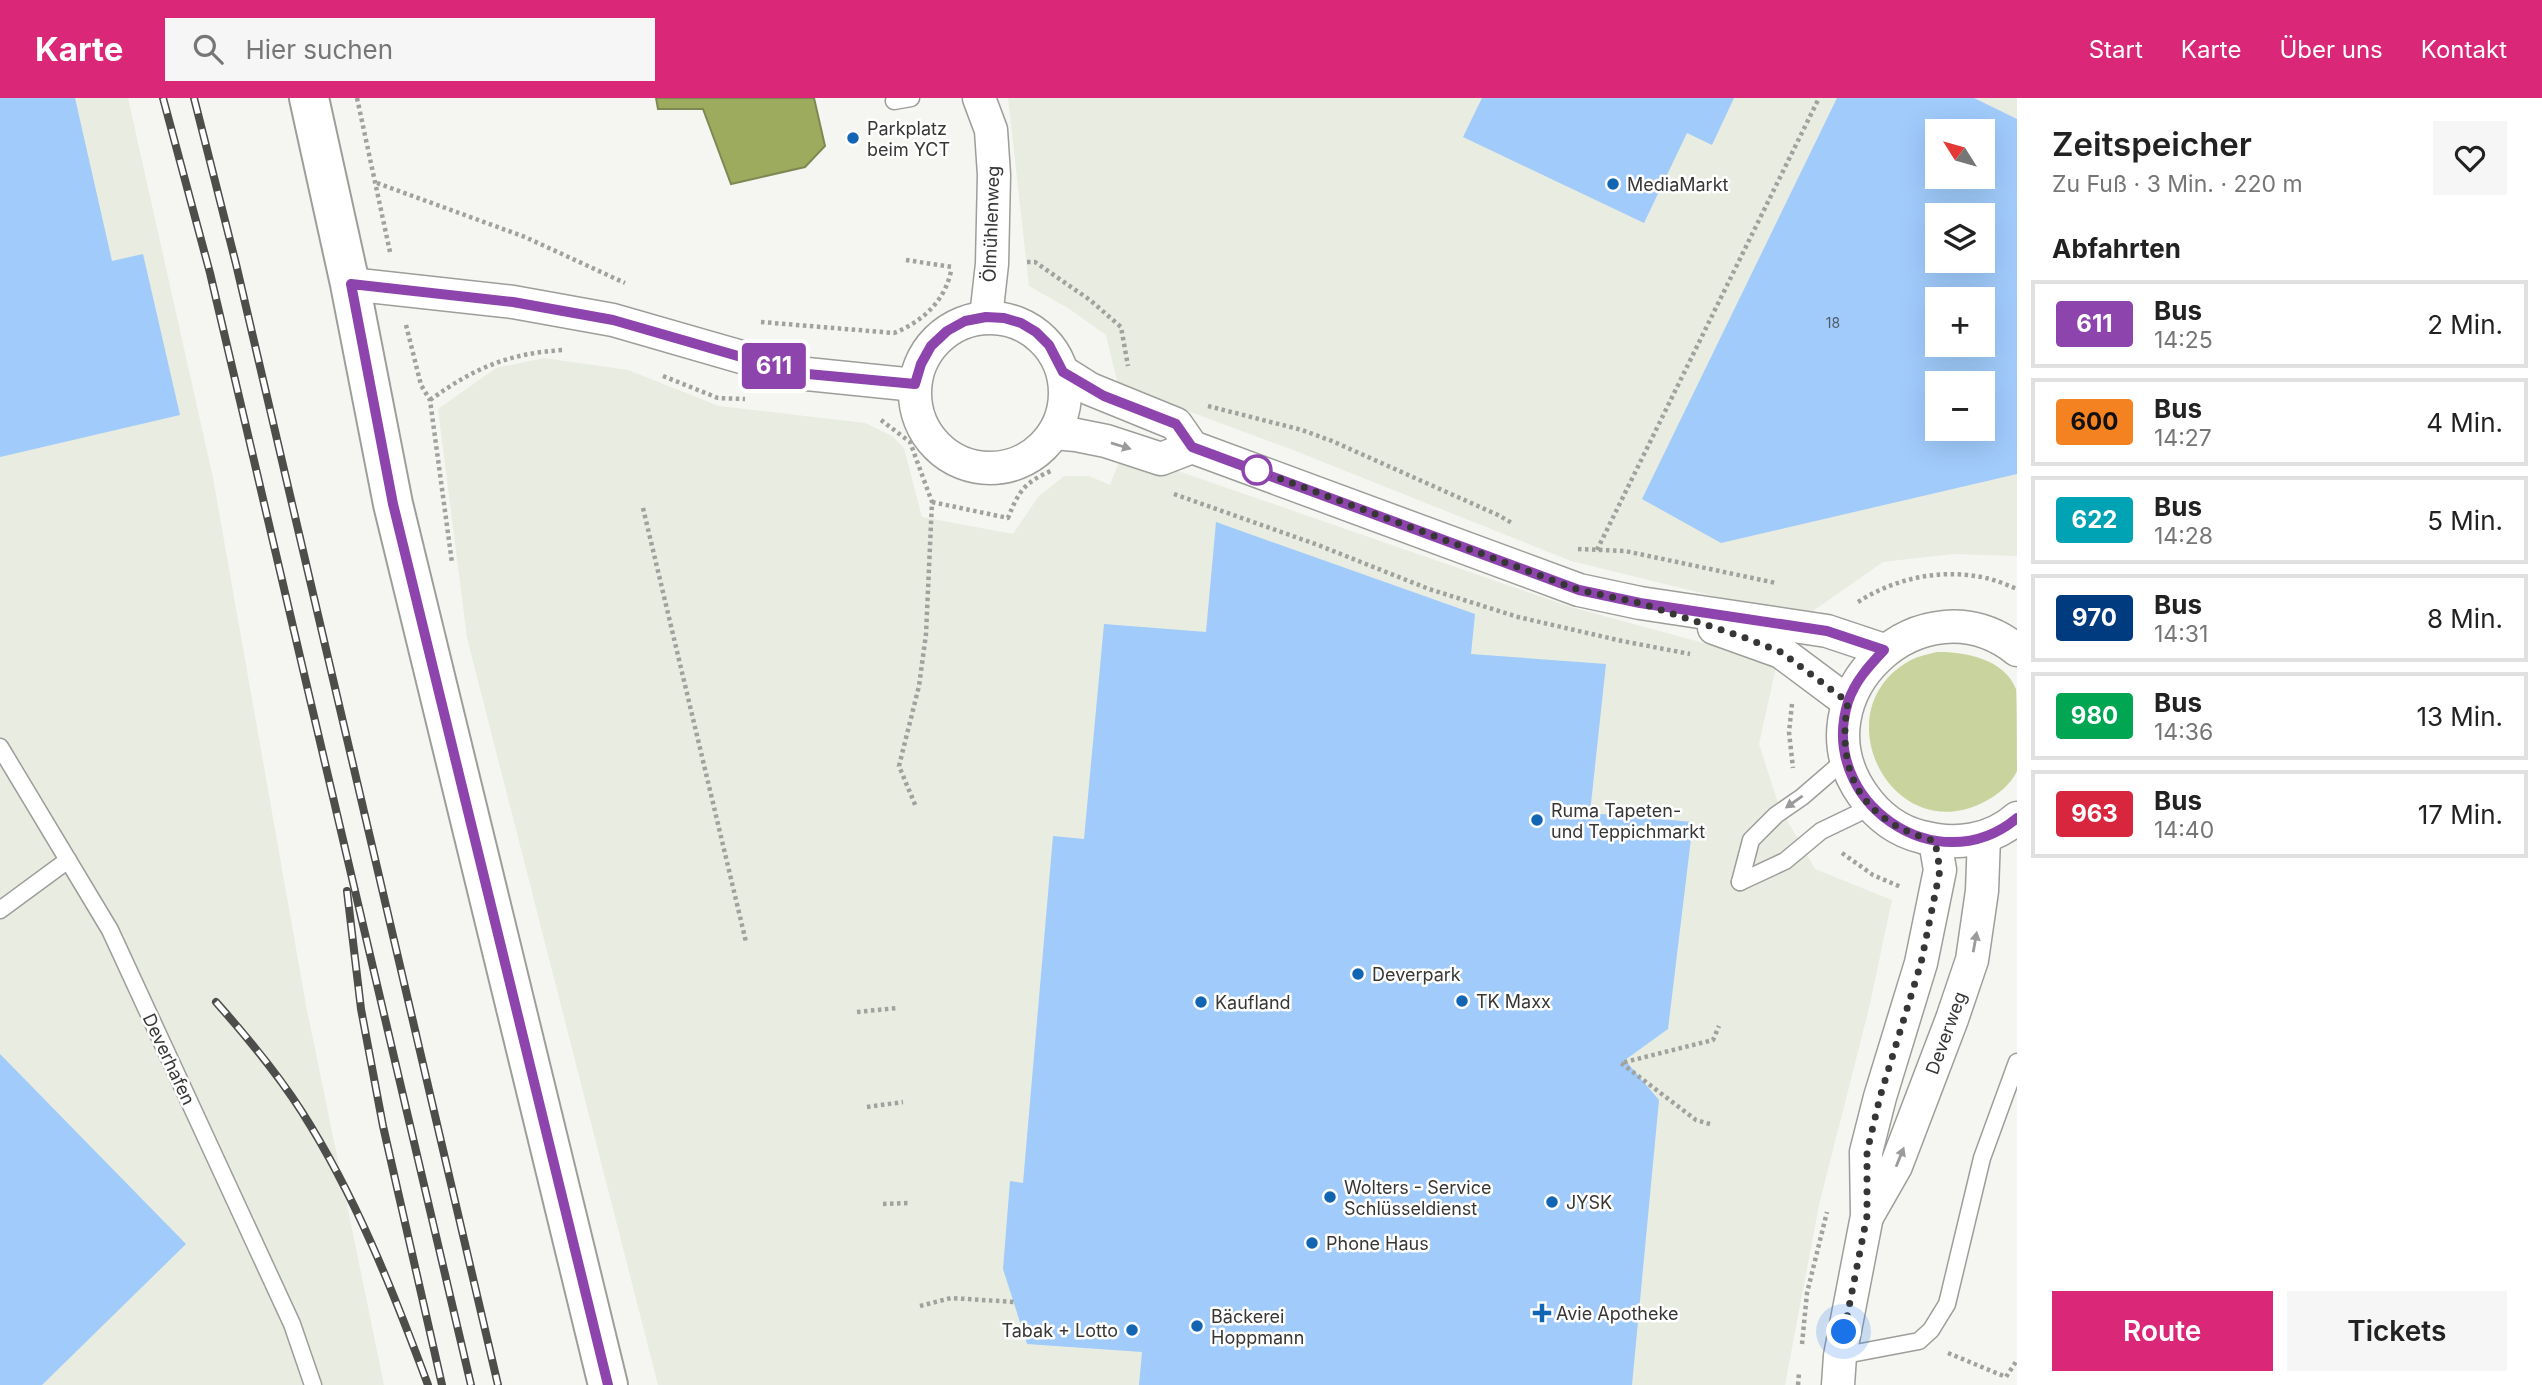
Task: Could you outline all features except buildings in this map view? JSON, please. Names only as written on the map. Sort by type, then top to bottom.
[{"type":"street","points":[[309,98],[351,284],[396,516],[608,1385]]},
{"type":"street","name":"Ölmühlenweg","points":[[979,98],[991,130],[994,176],[992,264],[986,317]]},
{"type":"street","name":"Ölmühlenweg","points":[[991,130],[1005,98]]},
{"type":"street","points":[[351,284],[513,302],[613,320],[797,373],[915,384]]},
{"type":"street","points":[[986,317],[1021,323],[1036,332],[1049,345],[1063,372],[1066,393],[1063,414],[1054,433],[1042,448],[1026,459],[1008,466],[970,466],[951,457],[934,443],[922,426],[916,406],[915,384],[921,364],[931,346],[947,331],[965,321],[986,317]]},
{"type":"street","points":[[1063,372],[1099,393],[1176,424],[1192,447],[1579,590],[1640,603],[1827,631],[1884,650]]},
{"type":"street","points":[[1054,433],[1106,441],[1161,459],[1192,447]]},
{"type":"street","points":[[1640,603],[1781,652],[1848,702]]},
{"type":"street","points":[[2014,643],[1976,630],[1944,627],[1912,634],[1884,650],[1862,673],[1848,702],[1843,730],[1846,758],[1856,784],[1871,807],[1890,823],[1912,835],[1935,841],[1960,842],[1984,837],[2017,818]]},
{"type":"street","name":"Deverweg","points":[[1867,1216],[1896,1166],[1972,960],[1982,891],[1984,837]]},
{"type":"street","name":"Deverweg","points":[[1839,1370],[1867,1216],[1867,1152],[1880,1097],[1921,963],[1940,870],[1935,841]]},
{"type":"lane","name":"Deverhafen","points":[[0,747],[110,930],[292,1325],[313,1385]]},
{"type":"lane","points":[[1846,758],[1802,797],[1776,815],[1751,840],[1741,882],[1785,860],[1821,831],[1871,807]]},
{"type":"lane","points":[[0,910],[68,860]]},
{"type":"lane","points":[[1839,1370],[1919,1341],[1931,1330],[1947,1304],[1982,1158],[2017,1062]]},
{"type":"path","points":[[357,98],[396,288]]},
{"type":"path","points":[[1579,590],[1819,98]]},
{"type":"path","points":[[376,183],[525,236],[634,287]]},
{"type":"path","points":[[906,260],[952,267],[1035,262],[1090,300],[1121,327],[1129,373]]},
{"type":"path","points":[[749,321],[894,333],[909,327],[933,308],[949,283],[952,267]]},
{"type":"path","points":[[430,400],[467,376],[516,355],[540,351],[577,352]]},
{"type":"path","points":[[657,373],[718,398],[755,399]]},
{"type":"path","points":[[1205,405],[1309,436],[1498,515],[1519,528]]},
{"type":"path","points":[[879,419],[910,442],[932,502],[926,634],[919,686],[899,766],[916,807]]},
{"type":"path","points":[[932,502],[1009,518],[1017,495],[1024,487],[1032,480],[1058,468]]},
{"type":"path","points":[[1164,491],[1318,545],[1429,589],[1505,613],[1698,656]]},
{"type":"path","points":[[643,508],[746,942]]},
{"type":"path","points":[[1574,550],[1625,551],[1784,585]]},
{"type":"path","points":[[1848,598],[1861,600],[1869,606]]},
{"type":"path","points":[[857,1012],[897,1008]]},
{"type":"path","points":[[1710,1124],[1696,1120],[1621,1063],[1713,1040],[1719,1026]]},
{"type":"path","points":[[867,1107],[903,1102]]},
{"type":"path","points":[[883,1204],[909,1203]]},
{"type":"path","points":[[920,1306],[951,1298],[1014,1302]]},
{"type":"path","points":[[1919,1341],[2006,1377],[2017,1360]]},
{"type":"shaded area","points":[[0,98],[128,98],[213,478],[306,1005],[384,1385],[0,1385]]},
{"type":"shaded area","points":[[656,98],[814,98],[825,146],[805,167],[731,184],[703,109],[658,109]]},
{"type":"shaded area","points":[[1008,98],[2017,98],[2017,556],[1953,554],[1883,562],[1803,618],[1571,561],[1293,450],[1118,385],[1106,335],[1068,308],[1029,286]]},
{"type":"shaded area","points":[[544,358],[628,370],[719,406],[865,423],[892,436],[904,448],[922,517],[1013,534],[1038,497],[1064,476],[1089,476],[1110,485],[1123,452],[1571,607],[1777,663],[1759,744],[1779,806],[1815,869],[1892,900],[1869,1008],[1819,1205],[1785,1385],[658,1385],[467,638],[438,409],[496,368]]},
{"type":"shaded area","points":[[1937,652],[1983,659],[2003,671],[2016,689],[2017,771],[2002,790],[1987,800],[1949,812],[1919,806],[1895,790],[1878,766],[1870,738],[1871,709],[1884,682],[1911,660]]},
{"type":"railway","points":[[163,98],[210,273],[471,1385]]},
{"type":"railway","points":[[194,98],[236,264],[498,1385]]},
{"type":"railway","points":[[347,891],[361,1009],[383,1126],[442,1385]]},
{"type":"railway","points":[[216,1002],[282,1083],[340,1177],[372,1245],[428,1385]]},
{"type":"bus line","name":"611","points":[[608,1385],[393,504],[351,284],[513,302],[613,320],[797,373],[915,384],[921,364],[931,346],[947,331],[965,321],[986,317],[1021,323],[1036,332],[1049,345],[1063,372],[1104,396],[1176,424],[1192,447],[1579,590],[1640,603],[1827,631],[1884,650],[1862,673],[1848,702],[1843,730],[1846,758],[1856,784],[1871,807],[1890,823],[1912,835],[1935,841],[1960,842],[1984,837],[2017,818]]},
{"type":"place","name":"Parkplatz beim YCT","points":[[853,138]]},
{"type":"place","name":"MediaMarkt","points":[[1613,184]]},
{"type":"place","name":"Ruma Tapeten- und Teppichmarkt","points":[[1537,820]]},
{"type":"place","name":"Deverpark","points":[[1358,974]]},
{"type":"place","name":"TK Maxx","points":[[1462,1001]]},
{"type":"place","name":"Kaufland","points":[[1201,1002]]},
{"type":"place","name":"Wolters - Service Schlüsseldienst","points":[[1330,1197]]},
{"type":"place","name":"JYSK","points":[[1552,1202]]},
{"type":"place","name":"Phone Haus","points":[[1312,1243]]},
{"type":"place","name":"Avie Apotheke","points":[[1542,1313]]},
{"type":"place","name":"Bäckerei Hoppmann","points":[[1197,1326]]},
{"type":"place","name":"Tabak + Lotto","points":[[1132,1330]]},
{"type":"route","points":[[1257,470],[1579,590],[1640,603],[1743,637],[1781,652],[1848,702],[1843,730],[1846,758],[1856,784],[1871,807],[1890,823],[1912,835],[1935,841],[1940,870],[1921,963],[1880,1097],[1867,1152],[1867,1216],[1844,1332]]}]
